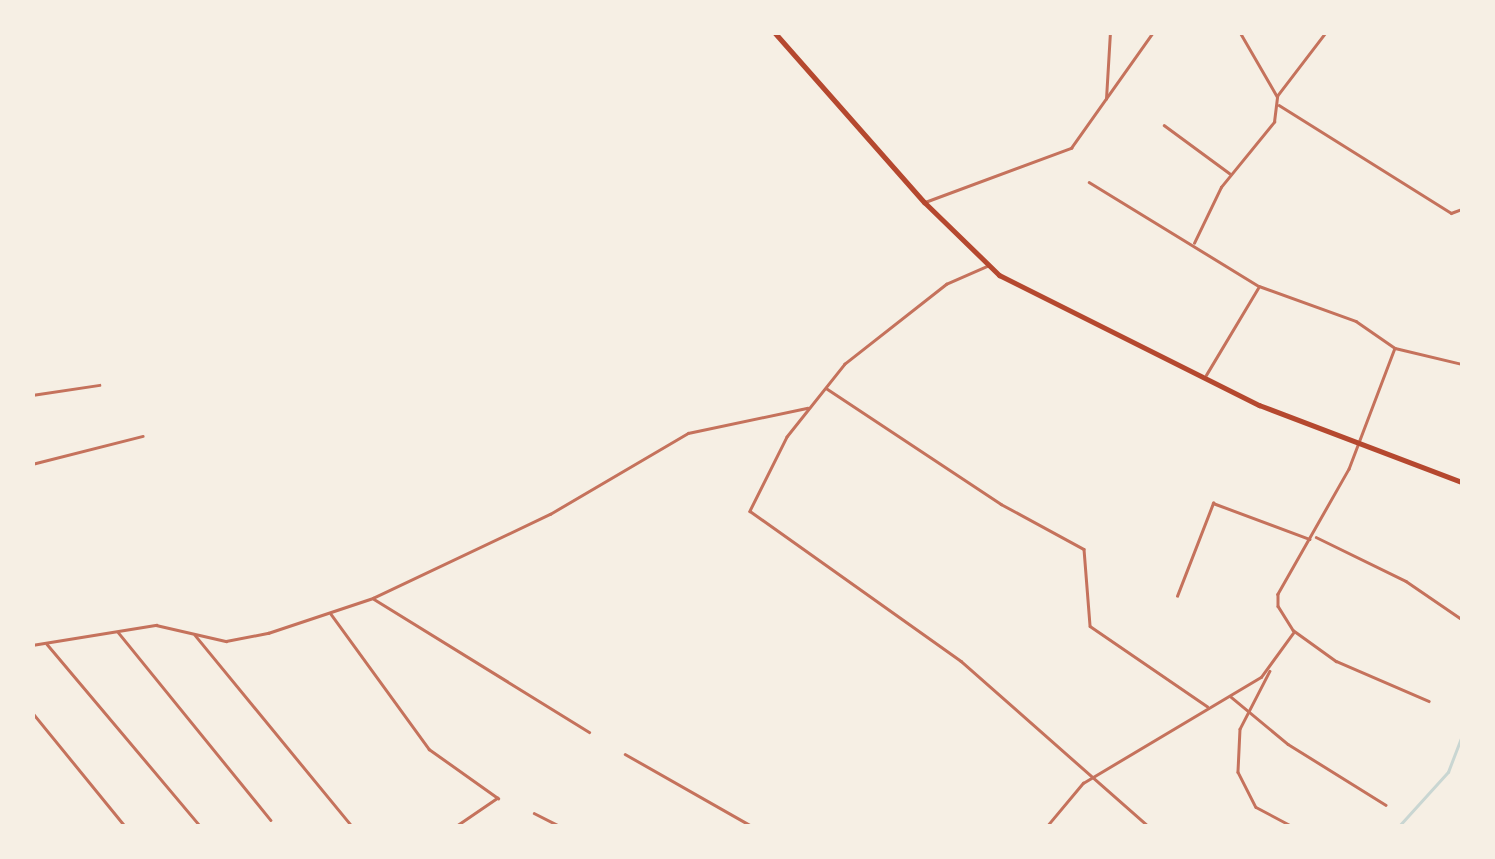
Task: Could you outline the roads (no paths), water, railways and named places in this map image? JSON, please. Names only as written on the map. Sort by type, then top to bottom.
[{"type":"main road","points":[[774,32],[913,190],[988,266],[1204,379],[1357,444],[1462,482]]},
{"type":"street","points":[[1106,100],[1102,80],[1110,32]]},
{"type":"street","points":[[924,202],[1058,156],[1080,138],[1154,32]]},
{"type":"street","points":[[1193,244],[1230,174],[1266,135],[1278,104],[1278,96],[1240,32]]},
{"type":"street","points":[[1278,96],[1326,32]]},
{"type":"street","points":[[1278,104],[1452,214],[1462,209]]},
{"type":"street","points":[[1164,125],[1230,174]]},
{"type":"street","points":[[1089,182],[1259,286],[1356,321],[1395,348],[1462,364]]},
{"type":"street","points":[[988,266],[948,284],[845,364],[769,466],[750,512],[961,661],[1095,775],[1148,826]]},
{"type":"street","points":[[1204,379],[1259,286]]},
{"type":"street","points":[[1395,348],[1314,538],[1278,594],[1293,630],[1352,671],[1388,679],[1429,701]]},
{"type":"street","points":[[32,395],[99,385]]},
{"type":"street","points":[[826,388],[1000,504],[1084,549],[1090,626],[1207,706]]},
{"type":"street","points":[[32,645],[156,625],[194,634],[247,639],[373,598],[596,492],[688,433],[809,408]]},
{"type":"street","points":[[32,464],[143,436]]},
{"type":"street","points":[[1177,596],[1213,503],[1314,538],[1406,581],[1460,618]]},
{"type":"street","points":[[373,598],[588,732]]},
{"type":"street","points":[[331,613],[429,750],[498,798],[457,826]]},
{"type":"street","points":[[117,630],[271,820]]},
{"type":"street","points":[[1291,826],[1256,807],[1243,788],[1237,755],[1247,708],[1293,630]]},
{"type":"street","points":[[194,634],[352,826]]},
{"type":"street","points":[[46,643],[200,826]]},
{"type":"street","points":[[1047,826],[1095,775],[1273,667]]},
{"type":"street","points":[[1228,695],[1288,744],[1386,806]]},
{"type":"street","points":[[32,712],[125,826]]},
{"type":"street","points":[[625,754],[752,826]]},
{"type":"street","points":[[534,813],[560,826]]},
{"type":"waterway","points":[[1399,826],[1448,772],[1462,736]]}]
